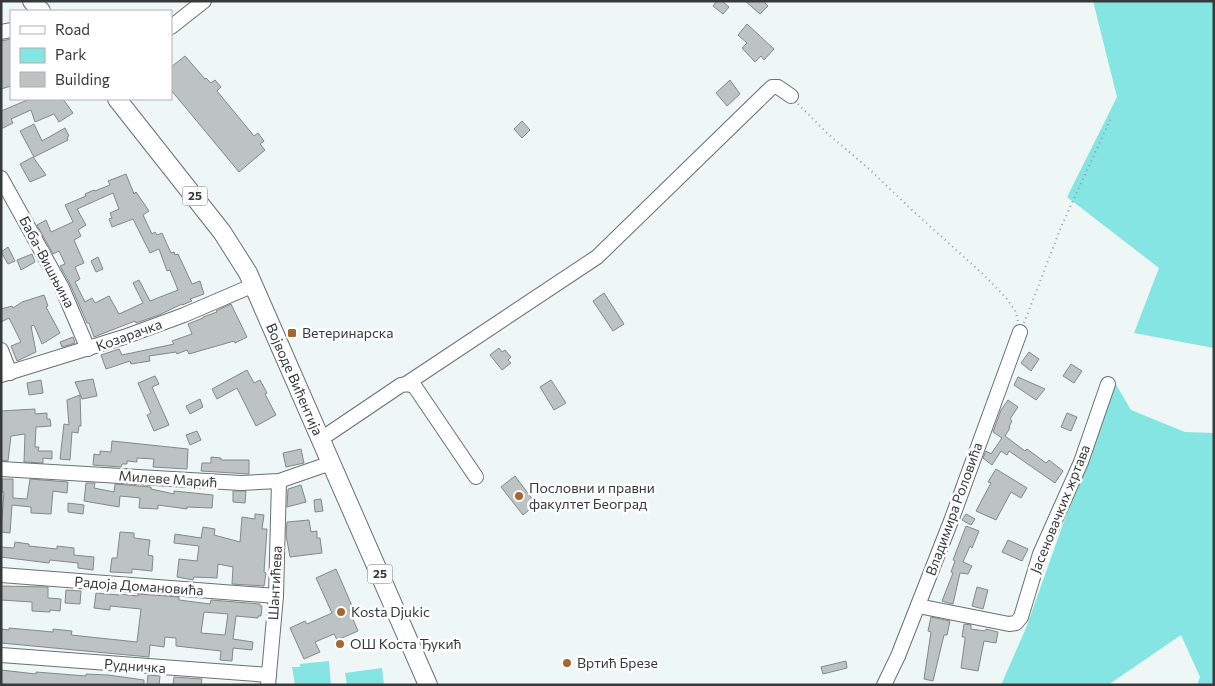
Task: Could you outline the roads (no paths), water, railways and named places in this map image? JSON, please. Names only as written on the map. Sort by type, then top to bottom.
[{"type":"main road","points":[[32,1],[41,10]]},
{"type":"main road","name":"Војводе Вићентија","points":[[118,100],[222,232],[239,257],[254,285],[428,685]]},
{"type":"street","points":[[172,26],[204,1]]},
{"type":"street","points":[[321,439],[597,258],[772,87],[778,87],[791,96]]},
{"type":"street","name":"Баба-Вишњина","points":[[1,178],[62,288],[88,349]]},
{"type":"street","name":"Козарачка","points":[[6,374],[88,349],[168,321],[254,285]]},
{"type":"street","name":"Владимира Роловића","points":[[884,685],[918,606],[1020,332]]},
{"type":"street","points":[[1,350],[6,374]]},
{"type":"street","points":[[406,384],[414,387],[476,476]]},
{"type":"street","name":"Јасеновачких жртава","points":[[918,606],[1009,624],[1016,623],[1021,617],[1040,554],[1081,462],[1108,384]]},
{"type":"street","name":"Милеве Марић","points":[[1,469],[241,483],[278,481],[331,463]]},
{"type":"street","name":"Шантићева","points":[[269,680],[276,596],[278,481]]},
{"type":"street","name":"Радоја Домановића","points":[[1,575],[276,596]]},
{"type":"street","name":"Рудничка","points":[[1,655],[269,680]]},
{"type":"place","name":"Ветеринарска","points":[[292,333]]},
{"type":"place","name":"Пословни и правни факултет Београд","points":[[519,496]]},
{"type":"place","name":"Kosta Djukic","points":[[341,612]]},
{"type":"place","name":"ОШ Коста Ђукић","points":[[340,644]]},
{"type":"place","name":"Вртић Брезе","points":[[567,663]]}]
